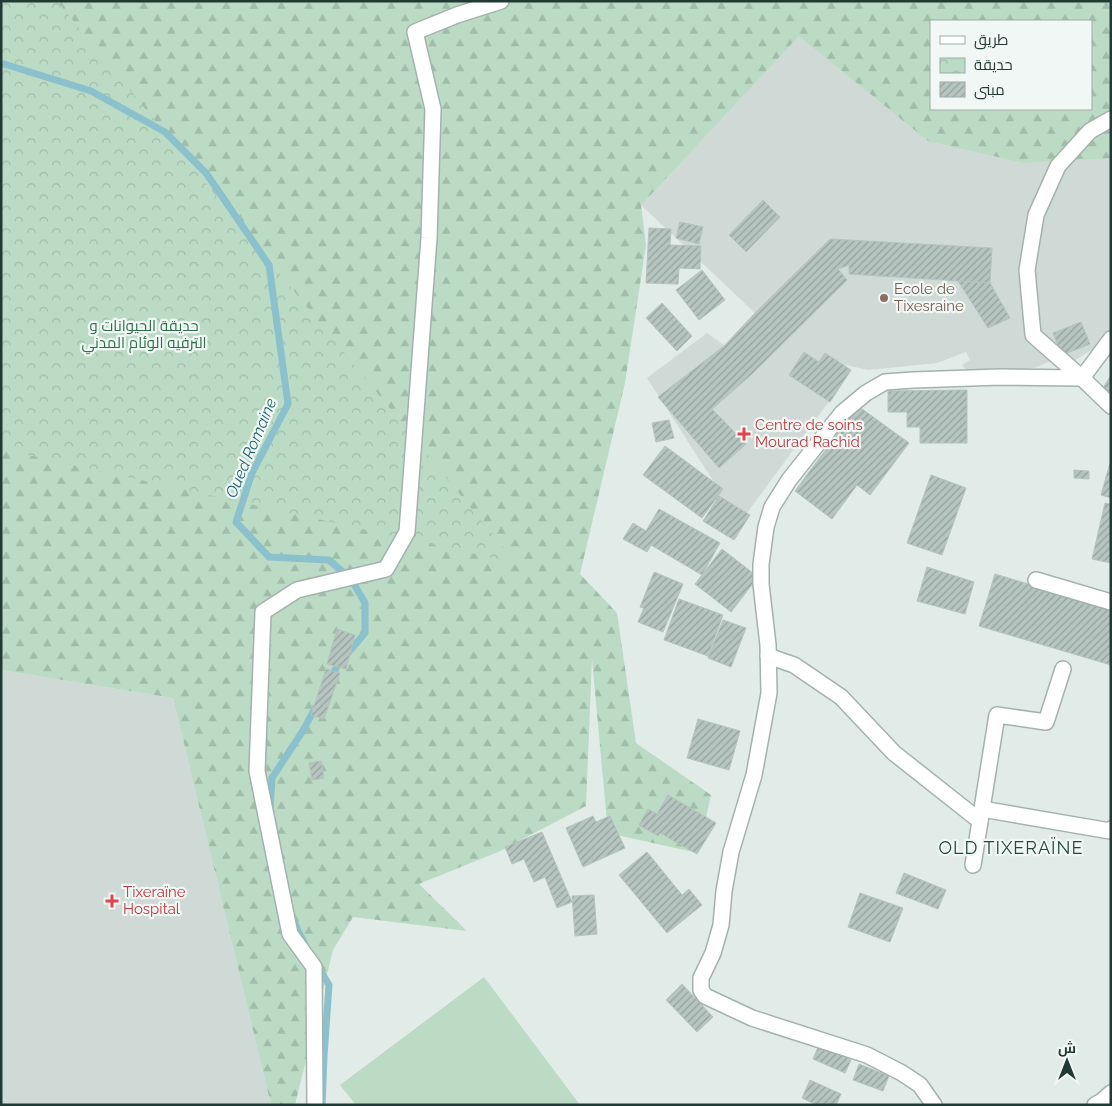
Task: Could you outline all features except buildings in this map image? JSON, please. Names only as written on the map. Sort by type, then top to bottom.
[{"type":"street","points":[[315,1105],[314,967],[290,934],[257,771],[263,612],[297,590],[386,569],[407,532],[429,238],[433,109],[415,32],[456,15],[501,1]]},
{"type":"street","points":[[1111,119],[1090,131],[1058,166],[1036,215],[1027,270],[1033,335],[1111,406]]},
{"type":"street","points":[[1082,378],[1111,339]]},
{"type":"street","points":[[934,1105],[920,1085],[902,1073],[867,1055],[752,1018],[705,996],[702,990],[700,978],[713,953],[721,925],[724,891],[731,852],[754,775],[769,693],[768,656],[761,584],[761,564],[766,527],[772,507],[789,480],[842,413],[866,392],[885,382],[1000,377],[1082,378]]},
{"type":"street","points":[[1036,580],[1111,602]]},
{"type":"street","points":[[768,656],[794,665],[842,697],[894,754],[981,815],[1110,831],[1111,829]]},
{"type":"street","points":[[973,865],[997,715],[1046,722],[1063,670]]},
{"type":"street","points":[[1095,1105],[1111,1093]]},
{"type":"shaded area","points":[[657,1],[1111,1],[1111,336],[1107,340],[1063,368],[1057,358],[1037,367],[1023,370],[966,370],[962,365],[970,360],[966,352],[937,363],[868,370],[846,365],[839,372],[847,377],[741,521],[711,497],[719,490],[647,378],[707,333],[725,346],[755,313],[641,205]]},
{"type":"shaded area","name":"Tixeraïne Hospital","points":[[1,670],[173,698],[271,1105],[1,1105]]},
{"type":"green space","points":[[1,1],[1111,1],[1111,158],[1024,163],[928,141],[799,36],[641,205],[646,245],[625,383],[580,574],[617,613],[636,743],[711,795],[698,853],[608,833],[592,659],[586,806],[498,852],[419,884],[467,931],[353,917],[333,950],[295,1105],[271,1105],[173,698],[1,670]]},
{"type":"green space","name":"حديقة الحيوانات و الترفيه الوئام المدني","points":[[1,1],[57,1],[516,563],[1,449]]},
{"type":"green space","points":[[484,977],[580,1105],[356,1105],[340,1085]]},
{"type":"waterway","name":"Oued Romaine","points":[[1,63],[91,91],[165,132],[206,173],[269,265],[288,404],[252,473],[236,522],[269,557],[329,560],[351,579],[365,603],[365,633],[337,666],[331,678]]},
{"type":"waterway","name":"Oued Romaine","points":[[270,809],[272,778],[304,729],[315,708]]},
{"type":"waterway","name":"Oued Romaine","points":[[292,916],[304,942]]},
{"type":"waterway","name":"Oued Romaine","points":[[317,965],[329,985],[322,1105]]},
{"type":"place","name":"Ecole de Tixesraine","points":[[884,298]]},
{"type":"place","name":"Centre de soins Mourad Rachid","points":[[744,434]]},
{"type":"place","name":"Tixeraïne Hospital","points":[[112,901]]},
{"type":"district","name":"OLD TIXERAÏNE","points":[[1011,847]]}]
